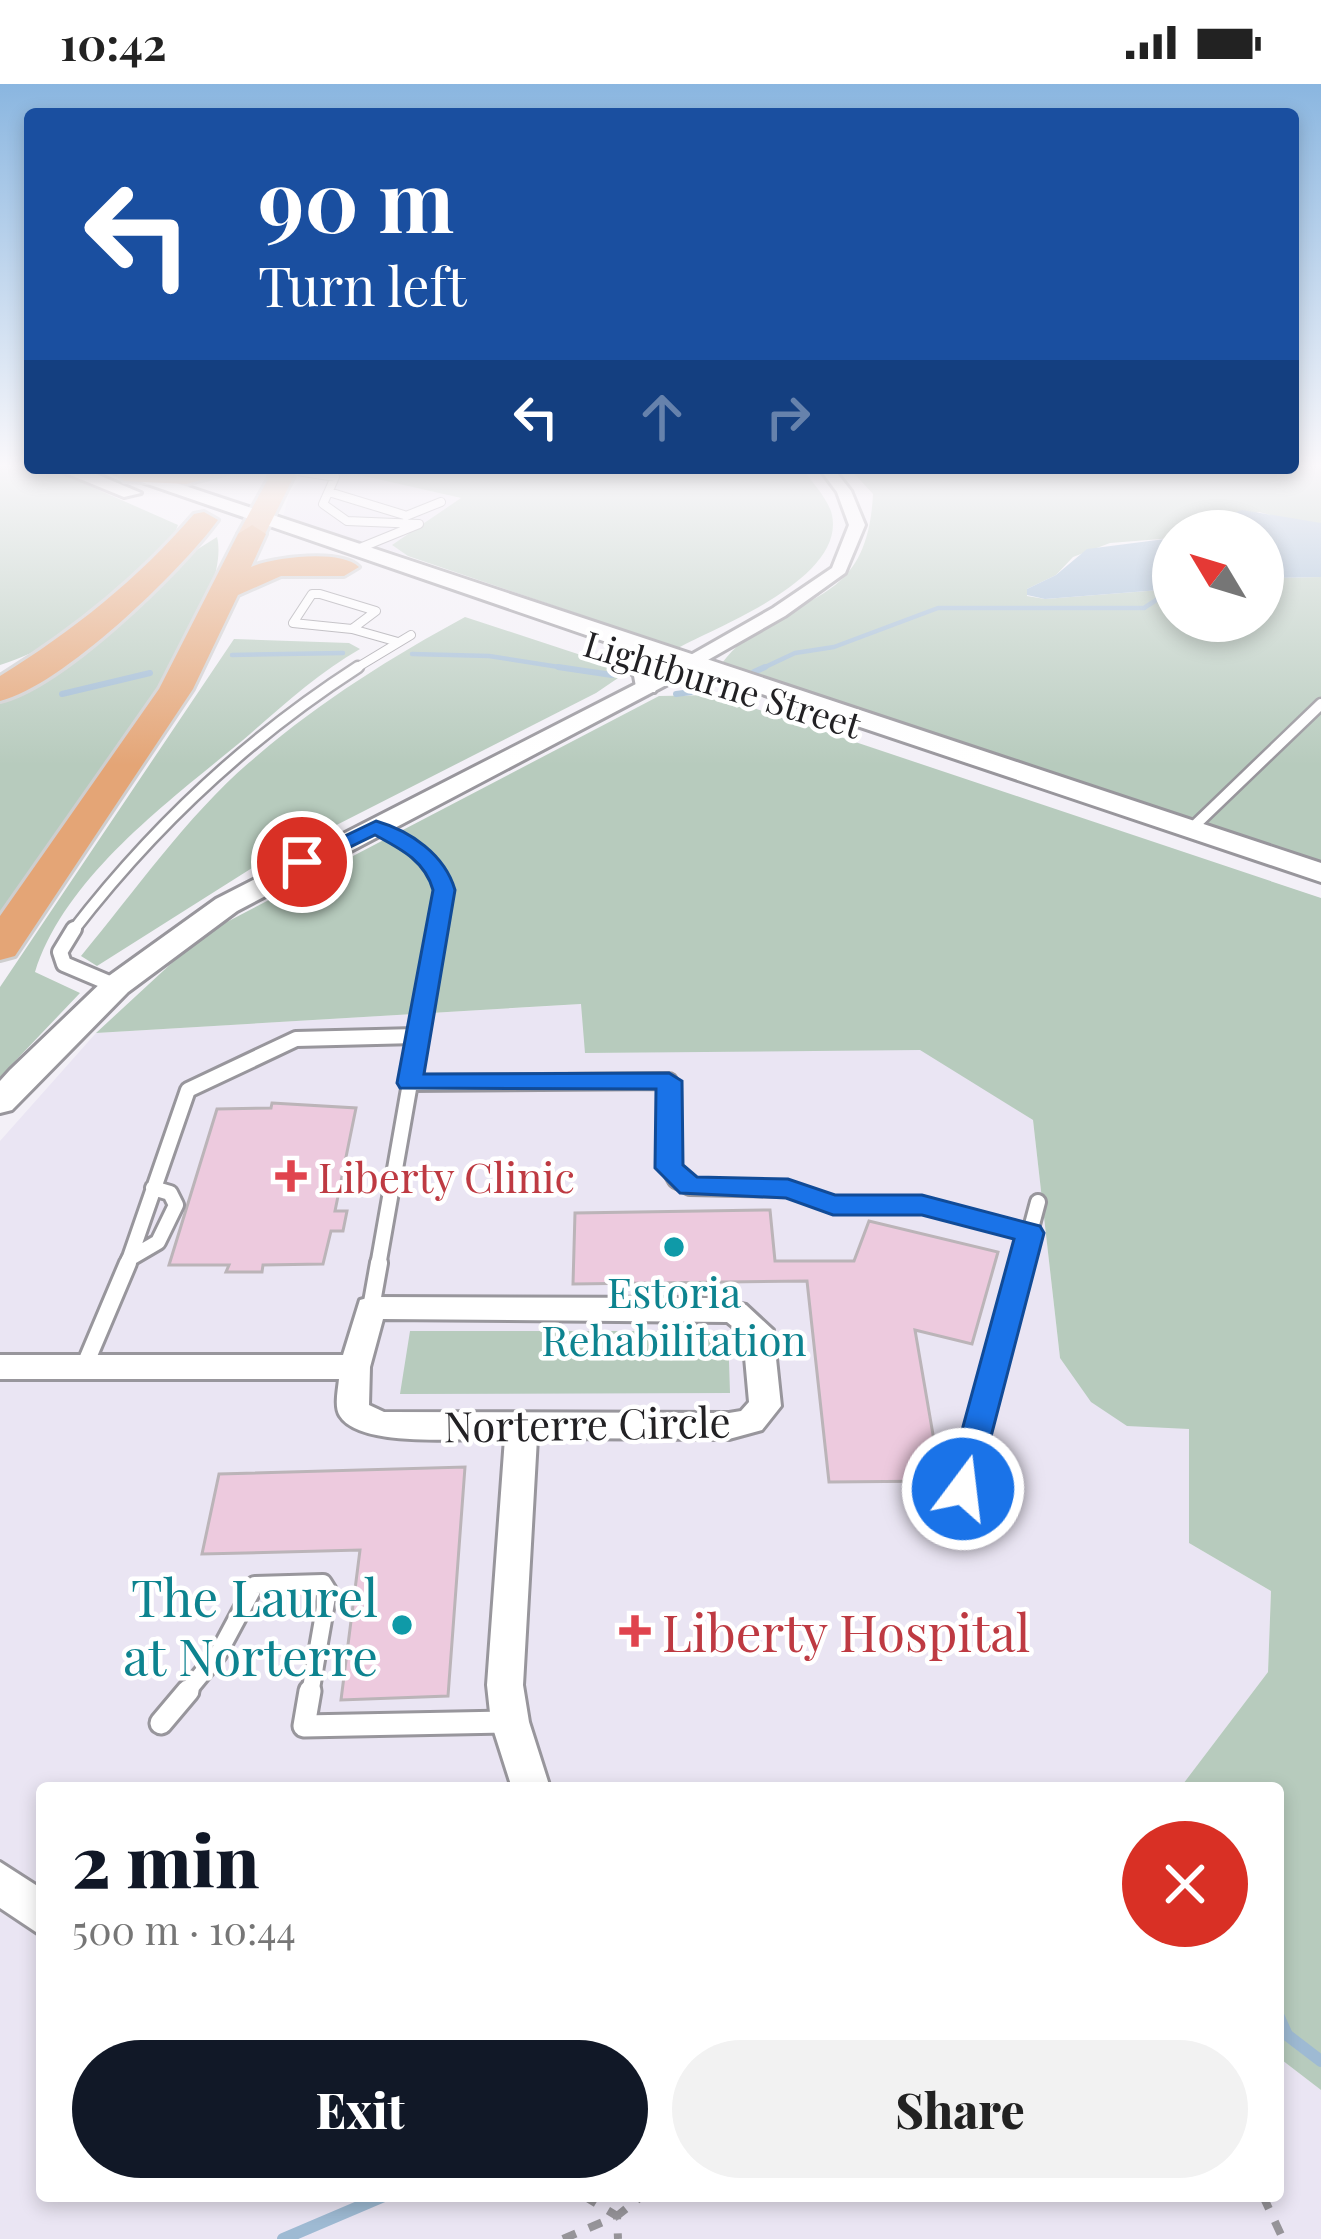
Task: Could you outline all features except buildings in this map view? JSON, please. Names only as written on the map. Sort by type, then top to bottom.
[{"type":"highway","points":[[0,691],[71,648],[172,564]]},
{"type":"highway","points":[[0,947],[176,689],[227,579],[228,564]]},
{"type":"highway","points":[[227,579],[301,564]]},
{"type":"main road","name":"Lightburne Street","points":[[363,564],[624,652],[687,665]]},
{"type":"main road","name":"Lightburne Street","points":[[365,564],[872,729],[906,734],[1321,873]]},
{"type":"main road","points":[[624,652],[647,675],[646,686]]},
{"type":"street","points":[[0,1102],[116,986],[195,925],[287,870],[687,665],[779,612],[842,564]]},
{"type":"street","name":"Norterre Circle","points":[[371,1308],[714,1309],[735,1313],[758,1330],[765,1406],[751,1421],[729,1426],[380,1425],[353,1411],[355,1367],[371,1308]]},
{"type":"street","points":[[0,1367],[355,1367]]},
{"type":"street","points":[[522,1425],[505,1685],[510,1722],[529,1782]]},
{"type":"street","points":[[0,1882],[36,1911]]},
{"type":"lane","points":[[352,629],[376,611],[320,594],[308,596],[293,623],[352,629],[398,643]]},
{"type":"lane","points":[[116,986],[64,964],[60,952],[93,907],[229,762],[332,685],[411,635]]},
{"type":"lane","points":[[1191,829],[1321,704]]},
{"type":"lane","points":[[371,1308],[444,890],[432,861],[376,827]]},
{"type":"lane","points":[[84,1367],[129,1259],[188,1090],[296,1039],[416,1036]]},
{"type":"lane","points":[[410,1083],[669,1081],[669,1168],[690,1187],[788,1189],[833,1205],[922,1205],[1030,1233]]},
{"type":"lane","points":[[129,1259],[158,1242],[176,1204],[170,1193],[154,1188]]},
{"type":"lane","points":[[937,1530],[963,1489],[1038,1202]]},
{"type":"lane","points":[[161,1724],[218,1654],[255,1585],[323,1582],[328,1591],[304,1726],[510,1722]]},
{"type":"path","points":[[594,2202],[617,2216]]},
{"type":"path","points":[[563,2239],[617,2216],[634,2202]]},
{"type":"path","points":[[1266,2202],[1283,2239]]},
{"type":"path","points":[[617,2216],[618,2239]]},
{"type":"shaded area","name":"Liberty Hospital","points":[[582,1004],[586,1053],[920,1049],[1033,1120],[1060,1358],[1189,1428],[1189,1543],[1271,1591],[1268,1672],[1185,1782],[36,1782],[36,2202],[1284,2202],[1284,2062],[1321,2090],[1321,2239],[0,2239],[0,1141],[96,1033]]},
{"type":"green space","points":[[0,564],[153,564],[76,629],[0,665]]},
{"type":"green space","points":[[177,564],[216,564],[199,620],[170,674],[96,787],[0,916],[0,702],[65,661]]},
{"type":"green space","points":[[430,564],[815,564],[777,596],[678,648]]},
{"type":"green space","points":[[855,564],[1067,564],[1056,575],[1027,589],[1027,596],[1045,599],[1152,591],[1152,642],[1284,642],[1284,578],[1321,577],[1321,864],[722,663],[769,622],[817,597]]},
{"type":"green space","points":[[465,617],[599,661],[621,676],[252,868],[97,966],[81,956],[233,777],[358,680]]},
{"type":"green space","points":[[234,639],[349,643],[360,649],[183,789],[94,873],[49,937],[35,972],[80,993],[0,1077],[0,987]]},
{"type":"green space","points":[[715,695],[1321,898],[1321,2090],[1284,2062],[1284,1782],[1185,1782],[1268,1672],[1271,1591],[1189,1543],[1189,1429],[1127,1426],[1091,1402],[1060,1358],[1033,1120],[920,1050],[585,1053],[581,1004],[96,1033],[202,935],[659,696]]},
{"type":"green space","points":[[410,1331],[728,1331],[730,1393],[400,1394]]},
{"type":"water","points":[[1070,564],[1152,564],[1152,591],[1045,599],[1027,595],[1027,589]]},
{"type":"water","points":[[1284,564],[1321,564],[1321,577],[1284,578]]},
{"type":"waterway","points":[[759,670],[795,653],[834,647],[938,608],[1144,608],[1152,603]]},
{"type":"waterway","points":[[232,655],[343,653]]},
{"type":"waterway","points":[[412,654],[489,656],[574,669]]},
{"type":"waterway","points":[[558,667],[574,669]]},
{"type":"waterway","points":[[754,672],[765,667]]},
{"type":"waterway","points":[[574,669],[612,675]]},
{"type":"waterway","points":[[574,669],[578,670]]},
{"type":"waterway","points":[[62,694],[150,673]]},
{"type":"waterway","points":[[676,694],[699,691]]},
{"type":"waterway","points":[[1284,2028],[1321,2061]]},
{"type":"waterway","points":[[283,2239],[370,2202]]},
{"type":"place","name":"Liberty Clinic","points":[[291,1176]]},
{"type":"place","name":"Estoria Rehabilitation","points":[[674,1247]]},
{"type":"place","name":"The Laurel at Norterre","points":[[402,1625]]},
{"type":"place","name":"Liberty Hospital","points":[[635,1631]]},
{"type":"route","points":[[302,862],[376,827],[410,845],[438,870],[444,890],[410,1083],[669,1081],[669,1168],[676,1180],[690,1187],[788,1189],[833,1205],[922,1205],[1030,1233],[963,1489]]}]
